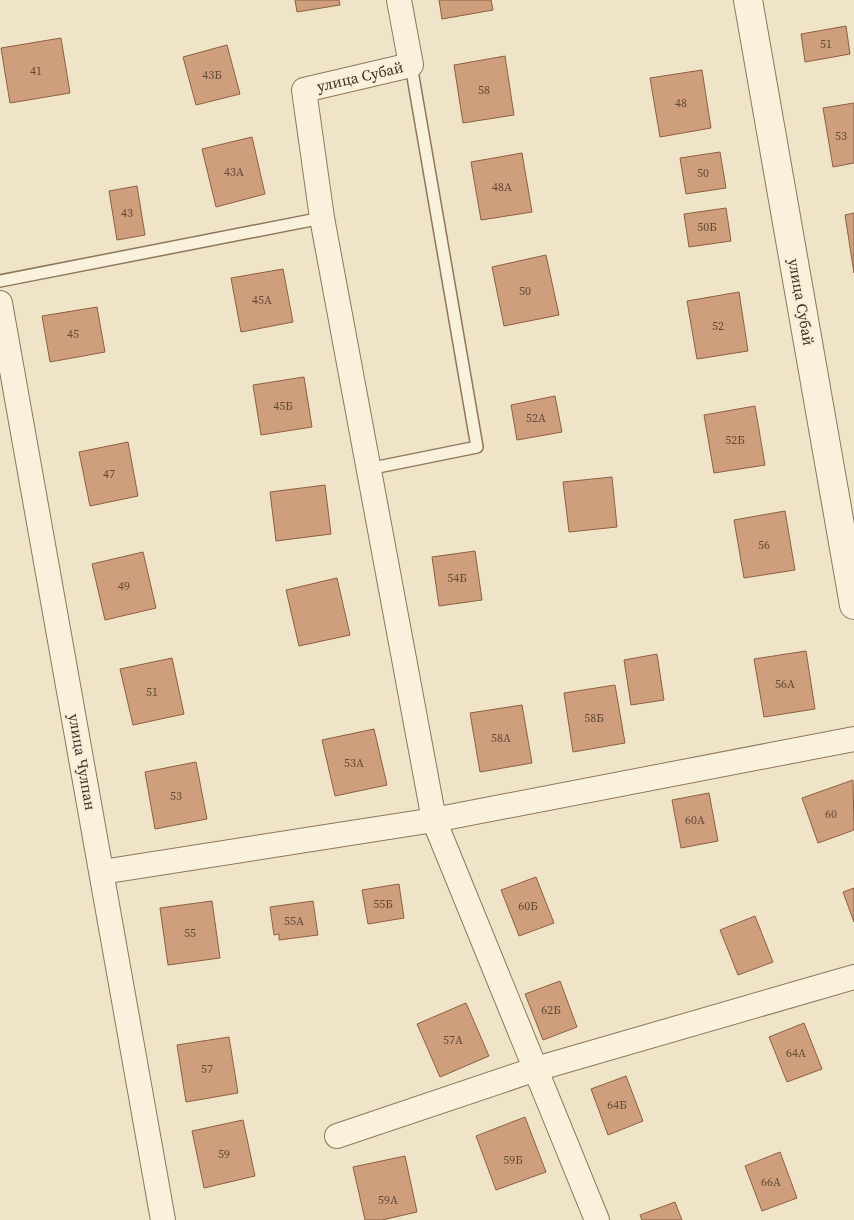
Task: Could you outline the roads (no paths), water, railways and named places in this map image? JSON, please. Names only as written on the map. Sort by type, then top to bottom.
[{"type":"street","name":"улица Субай","points":[[322,218],[304,90],[411,65],[399,0]]},
{"type":"street","name":"улица Субай","points":[[748,0],[854,605]]},
{"type":"street","points":[[322,218],[434,820],[597,1220]]},
{"type":"street","name":"улица Чулпан","points":[[0,303],[163,1220]]},
{"type":"street","points":[[102,872],[434,820],[854,740]]},
{"type":"street","points":[[338,1136],[536,1069],[854,977]]},
{"type":"lane","points":[[368,469],[477,447],[411,65]]},
{"type":"lane","points":[[0,281],[322,218]]}]
